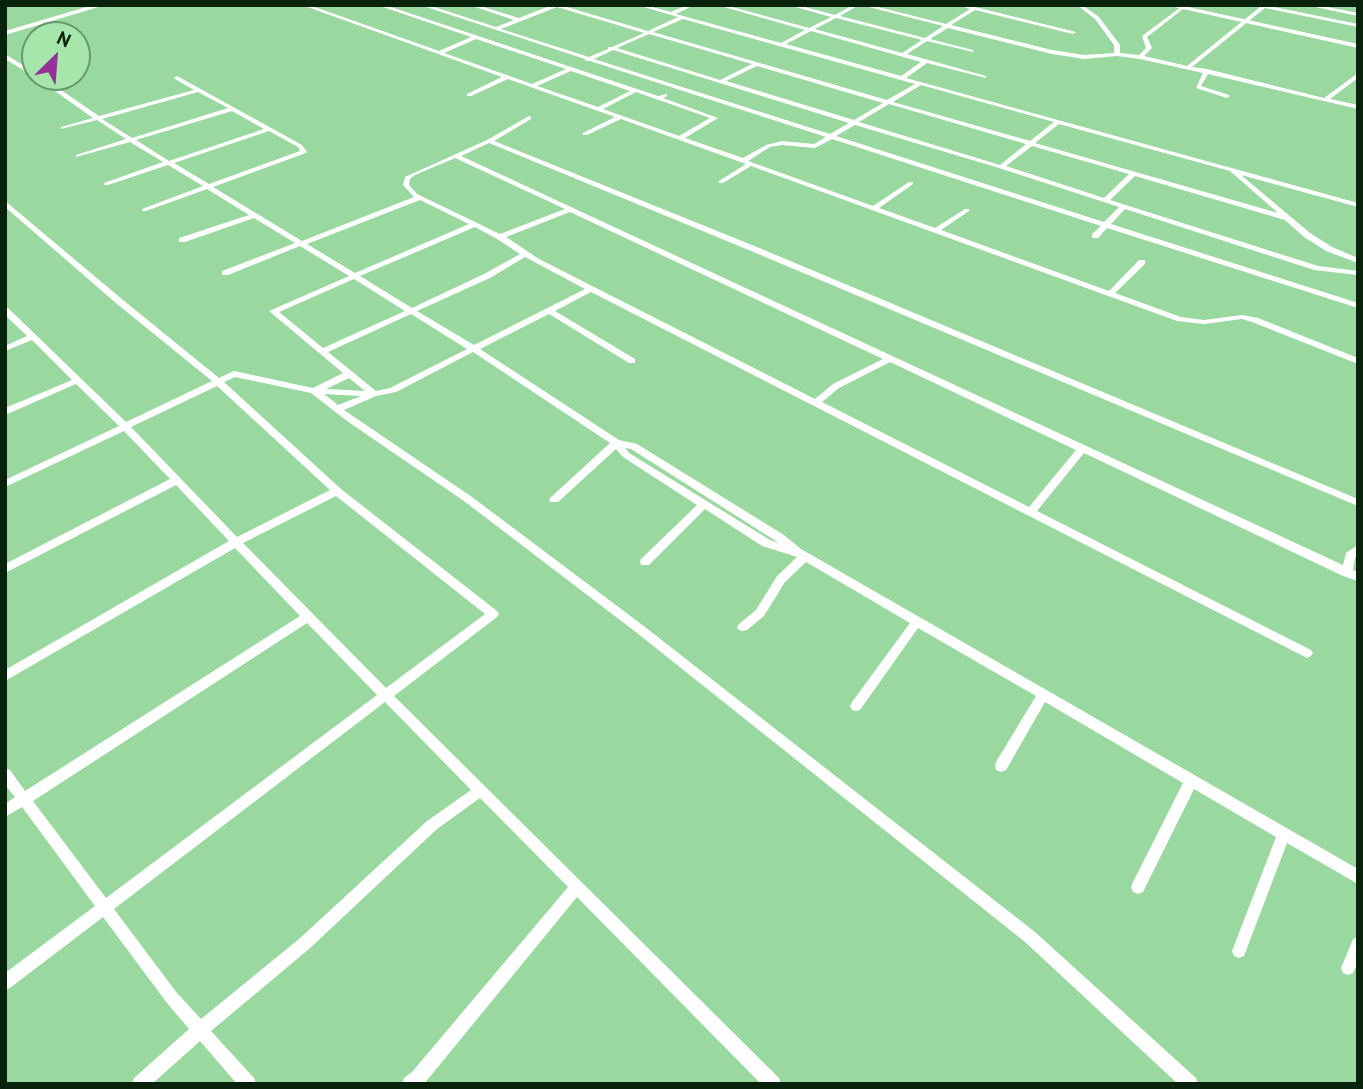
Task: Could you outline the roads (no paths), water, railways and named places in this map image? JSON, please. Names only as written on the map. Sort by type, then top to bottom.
[{"type":"street","points":[[5,33],[102,5]]},
{"type":"street","points":[[304,5],[1180,319],[1204,322],[1241,317],[1255,320],[1358,361]]},
{"type":"street","points":[[379,5],[715,118],[680,138]]},
{"type":"street","points":[[422,5],[1358,306]]},
{"type":"street","points":[[471,5],[519,20]]},
{"type":"street","points":[[639,5],[1358,205]]},
{"type":"street","points":[[672,14],[692,5]]},
{"type":"street","points":[[719,5],[984,77]]},
{"type":"street","points":[[790,5],[971,51]]},
{"type":"street","points":[[781,45],[857,5]]},
{"type":"street","points":[[863,5],[1069,55],[1084,57],[1117,54],[1140,57],[1358,107]]},
{"type":"street","points":[[960,5],[1073,32]]},
{"type":"street","points":[[1079,5],[1097,18],[1117,45],[1117,54]]},
{"type":"street","points":[[1168,5],[1358,46]]},
{"type":"street","points":[[1308,5],[1358,15]]},
{"type":"street","points":[[1339,12],[1346,5]]},
{"type":"street","points":[[438,53],[556,6],[1286,218]]},
{"type":"street","points":[[1189,67],[1244,22],[1259,6],[1358,26]]},
{"type":"street","points":[[1140,57],[1149,48],[1143,37],[1181,8]]},
{"type":"street","points":[[904,54],[974,9]]},
{"type":"street","points":[[531,86],[683,17]]},
{"type":"street","points":[[610,48],[1001,167],[1317,268],[1358,273]]},
{"type":"street","points":[[902,78],[926,61]]},
{"type":"street","points":[[722,81],[755,65]]},
{"type":"street","points":[[1207,71],[1198,87],[1227,96]]},
{"type":"street","points":[[1326,99],[1358,75]]},
{"type":"street","points":[[144,210],[211,188],[304,152],[300,146],[177,78]]},
{"type":"street","points":[[469,94],[507,78]]},
{"type":"street","points":[[721,182],[768,146],[782,143],[815,146],[920,83]]},
{"type":"street","points":[[658,98],[680,88]]},
{"type":"street","points":[[63,128],[199,90]]},
{"type":"street","points":[[58,91],[130,139],[474,349],[616,443],[626,455],[766,543],[801,554]]},
{"type":"street","points":[[598,110],[635,91]]},
{"type":"street","points":[[78,156],[232,109]]},
{"type":"street","points":[[585,134],[620,117]]},
{"type":"street","points":[[529,118],[489,141],[407,178],[406,185],[419,198],[500,237],[525,254],[591,289],[1307,653]]},
{"type":"street","points":[[1001,167],[1058,122]]},
{"type":"street","points":[[106,184],[269,129]]},
{"type":"street","points":[[489,141],[754,249],[1358,503]]},
{"type":"street","points":[[456,156],[1353,575]]},
{"type":"street","points":[[1232,170],[1286,218],[1329,248],[1358,261]]},
{"type":"street","points":[[1106,200],[1133,174]]},
{"type":"street","points":[[873,208],[911,183]]},
{"type":"street","points":[[225,273],[419,198]]},
{"type":"street","points":[[5,203],[218,382],[337,491],[492,614],[5,983]]},
{"type":"street","points":[[1095,236],[1124,206]]},
{"type":"street","points":[[500,237],[572,209]]},
{"type":"street","points":[[936,230],[967,210]]},
{"type":"street","points":[[182,240],[256,215]]},
{"type":"street","points":[[374,394],[273,310],[474,225]]},
{"type":"street","points":[[322,352],[412,311],[525,254]]},
{"type":"street","points":[[1111,293],[1142,262]]},
{"type":"street","points":[[338,409],[374,394],[393,390],[591,289]]},
{"type":"street","points":[[5,310],[126,427],[308,617],[772,1084]]},
{"type":"street","points":[[550,311],[632,361]]},
{"type":"street","points":[[5,349],[32,337]]},
{"type":"street","points":[[815,403],[836,386],[891,358]]},
{"type":"street","points":[[5,484],[234,374],[314,391],[374,394]]},
{"type":"street","points":[[314,391],[349,374]]},
{"type":"street","points":[[5,412],[76,381]]},
{"type":"street","points":[[314,391],[468,499],[630,622],[1030,937],[1190,1084]]},
{"type":"street","points":[[554,500],[616,443]]},
{"type":"street","points":[[616,443],[634,446],[801,554],[1358,877]]},
{"type":"street","points":[[1030,512],[1083,448]]},
{"type":"street","points":[[5,569],[177,480]]},
{"type":"street","points":[[5,676],[238,541],[337,491]]},
{"type":"street","points":[[645,562],[704,504]]},
{"type":"street","points":[[1353,575],[1350,556],[1358,549]]},
{"type":"street","points":[[743,627],[760,613],[781,579],[801,554]]},
{"type":"street","points":[[5,811],[308,617]]},
{"type":"street","points":[[856,706],[917,621]]},
{"type":"street","points":[[1001,766],[1043,695]]},
{"type":"street","points":[[5,774],[172,998],[248,1084]]},
{"type":"street","points":[[1138,887],[1191,781]]},
{"type":"street","points":[[140,1084],[200,1030],[304,944],[432,825],[481,790]]},
{"type":"street","points":[[1240,951],[1284,834]]},
{"type":"street","points":[[410,1084],[418,1078],[577,887]]},
{"type":"street","points":[[1348,968],[1358,944]]}]
